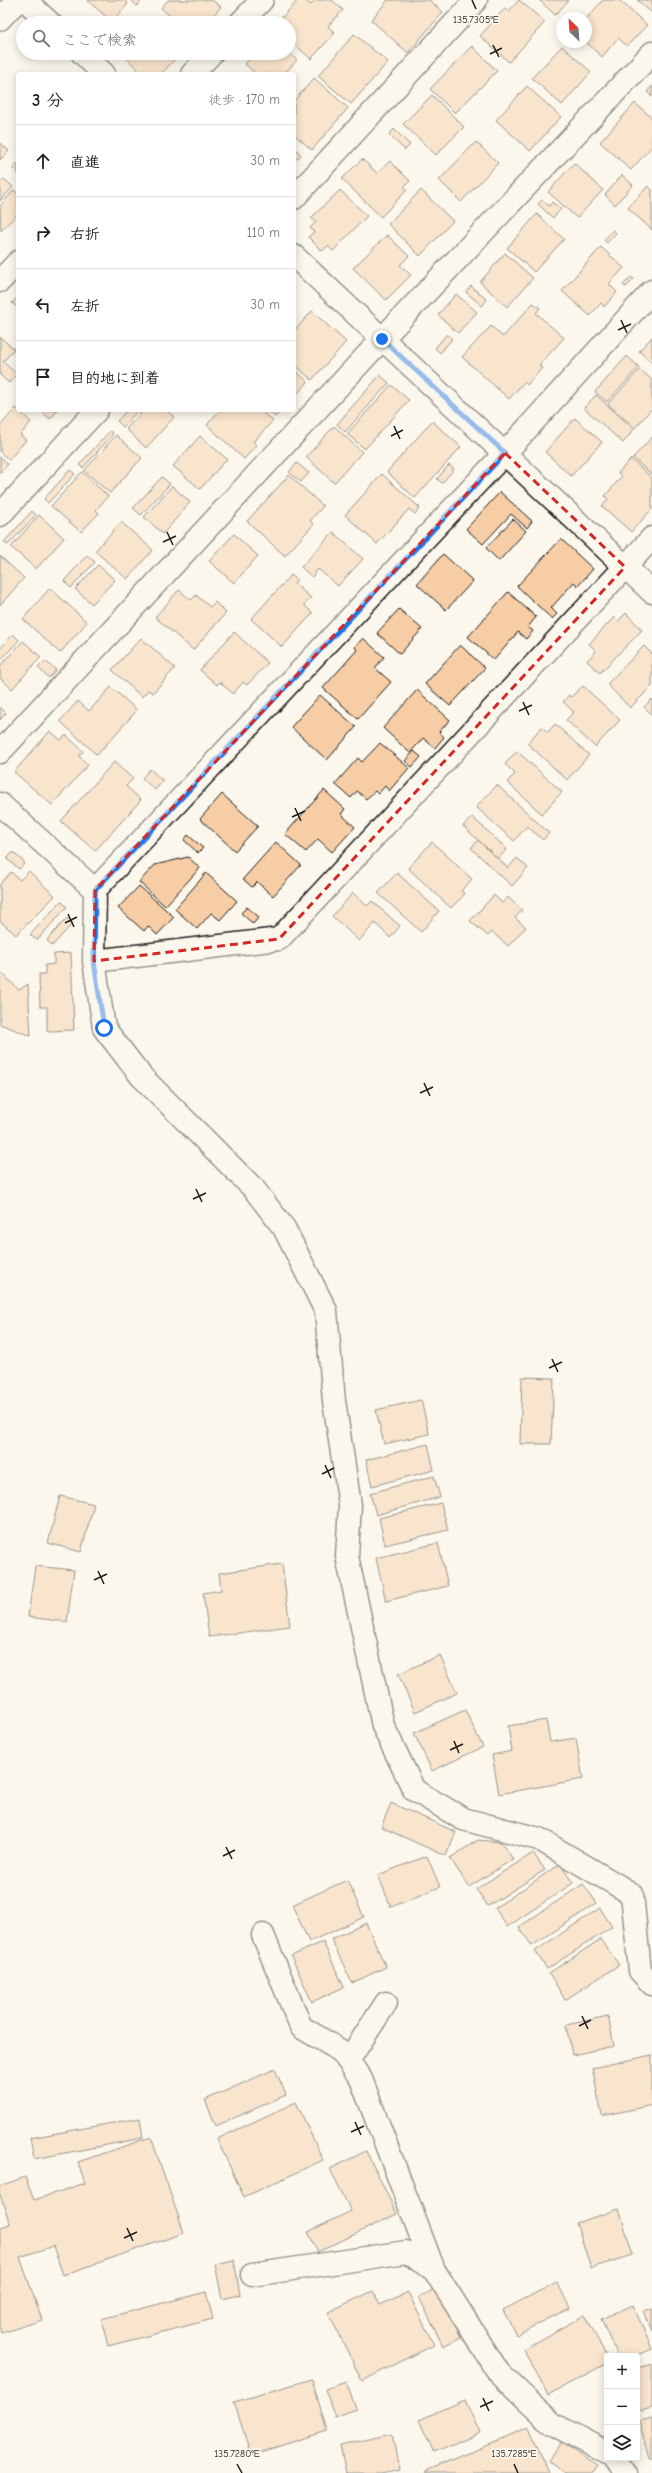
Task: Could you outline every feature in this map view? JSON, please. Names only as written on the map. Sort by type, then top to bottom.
[{"type":"street","points":[[0,20],[18,0]]},
{"type":"street","points":[[25,0],[42,16]]},
{"type":"street","points":[[247,16],[262,0]]},
{"type":"street","points":[[296,196],[476,0]]},
{"type":"street","points":[[0,752],[382,339],[652,53]]},
{"type":"street","points":[[89,60],[102,72]]},
{"type":"street","points":[[194,72],[205,60]]},
{"type":"street","points":[[296,258],[652,592]]},
{"type":"street","points":[[0,281],[16,264]]},
{"type":"street","points":[[652,291],[505,453],[95,890],[94,961],[104,1028],[141,1076],[254,1189],[284,1228],[326,1311],[334,1401],[350,1505],[347,1556],[383,1726],[414,1790],[462,1819],[539,1839],[632,1894],[640,1971],[652,1984]]},
{"type":"street","points":[[0,514],[95,412]]},
{"type":"street","points":[[94,961],[279,939],[652,538]]},
{"type":"street","points":[[0,804],[95,890]]},
{"type":"street","points":[[263,1935],[301,2028],[341,2051],[361,2080],[434,2270],[499,2373],[553,2424],[604,2451]]},
{"type":"street","points":[[348,2061],[386,2003]]},
{"type":"street","points":[[252,2275],[406,2252],[434,2270]]},
{"type":"street","points":[[617,2461],[626,2473]]},
{"type":"highlighted area","points":[[505,453],[625,567],[279,939],[94,961],[95,890]]},
{"type":"building","points":[[87,0],[124,0],[128,4],[117,16],[105,16]]},
{"type":"building","points":[[131,0],[142,0],[137,6]]},
{"type":"building","points":[[168,0],[212,0],[221,7],[213,16],[170,16],[161,8]]},
{"type":"building","points":[[298,0],[305,0],[311,5],[315,0],[332,0],[343,10],[328,26],[335,33],[311,59],[296,45],[296,16],[283,16]]},
{"type":"building","points":[[388,0],[429,0],[443,12],[408,53],[371,20]]},
{"type":"building","points":[[519,0],[545,22],[509,62],[480,36],[505,8],[509,11]]},
{"type":"building","points":[[539,0],[569,0],[558,12],[556,12],[555,15]]},
{"type":"building","points":[[603,0],[619,0],[647,25],[627,46],[618,38],[602,57],[592,48],[592,12]]},
{"type":"building","points":[[637,0],[652,0],[652,11],[651,12]]},
{"type":"building","points":[[354,34],[388,62],[351,104],[318,76]]},
{"type":"building","points":[[472,46],[497,71],[455,113],[430,89]]},
{"type":"building","points":[[560,48],[564,48],[591,72],[562,105],[532,78]]},
{"type":"building","points":[[129,60],[174,60],[163,72],[140,72]]},
{"type":"building","points":[[249,60],[297,60],[286,72],[254,72],[245,64]]},
{"type":"building","points":[[314,78],[348,108],[312,150],[296,136],[296,99]]},
{"type":"building","points":[[527,86],[561,117],[530,151],[496,120]]},
{"type":"building","points":[[652,86],[652,97],[647,92]]},
{"type":"building","points":[[432,95],[464,127],[436,155],[403,124]]},
{"type":"building","points":[[635,103],[652,118],[652,146],[631,170],[600,142]]},
{"type":"building","points":[[394,129],[410,145],[405,150],[389,135]]},
{"type":"building","points":[[476,142],[498,163],[461,202],[439,180]]},
{"type":"building","points":[[0,143],[9,151],[0,160]]},
{"type":"building","points":[[296,149],[301,155],[296,159]]},
{"type":"building","points":[[362,159],[377,173],[390,161],[410,181],[404,187],[407,190],[381,217],[342,179]]},
{"type":"building","points":[[574,163],[603,190],[577,218],[548,192]]},
{"type":"building","points":[[622,175],[633,185],[615,205],[605,195]]},
{"type":"building","points":[[4,179],[13,187],[0,201],[0,182]]},
{"type":"building","points":[[648,186],[652,190],[652,230],[628,208]]},
{"type":"building","points":[[14,190],[16,192],[16,215],[1,231],[0,206]]},
{"type":"building","points":[[340,190],[367,216],[333,251],[328,246],[322,251],[308,237],[314,232],[310,228],[316,222],[311,218]]},
{"type":"building","points":[[421,190],[453,221],[420,256],[388,224]]},
{"type":"building","points":[[542,200],[549,206],[552,202],[561,209],[553,218],[538,204]]},
{"type":"building","points":[[537,214],[564,239],[534,272],[507,248]]},
{"type":"building","points":[[613,230],[616,233],[607,243],[604,240]]},
{"type":"building","points":[[387,235],[409,256],[400,265],[411,275],[386,300],[353,268]]},
{"type":"building","points":[[601,247],[624,268],[609,284],[617,292],[604,307],[601,303],[590,316],[562,291]]},
{"type":"building","points":[[505,253],[533,278],[507,307],[480,282]]},
{"type":"building","points":[[631,277],[634,279],[626,287],[623,285]]},
{"type":"building","points":[[471,286],[487,300],[482,306],[466,292]]},
{"type":"building","points":[[456,294],[477,312],[458,333],[438,315]]},
{"type":"building","points":[[16,299],[16,306],[12,303]]},
{"type":"building","points":[[533,303],[540,308],[536,313],[564,338],[539,365],[542,368],[527,385],[524,382],[509,399],[462,357],[491,326],[503,337]]},
{"type":"building","points":[[312,311],[346,342],[312,380],[296,366],[296,329]]},
{"type":"building","points":[[447,334],[452,339],[440,353],[435,348]]},
{"type":"building","points":[[0,337],[14,349],[3,362],[16,373],[16,375],[9,383],[0,375]]},
{"type":"building","points":[[652,337],[652,363],[639,351]]},
{"type":"building","points":[[627,356],[639,367],[607,402],[595,392]]},
{"type":"building","points":[[640,369],[652,380],[652,408],[635,428],[608,404]]},
{"type":"building","points":[[296,371],[308,382],[296,395]]},
{"type":"building","points":[[380,375],[389,383],[345,432],[337,424]]},
{"type":"building","points":[[391,385],[409,400],[365,449],[347,434]]},
{"type":"building","points":[[596,395],[634,429],[623,443],[584,408]]},
{"type":"building","points":[[16,408],[16,412],[20,412],[31,422],[20,435],[26,440],[9,460],[0,452],[0,426]]},
{"type":"building","points":[[42,412],[56,412],[50,419]]},
{"type":"building","points":[[125,412],[136,412],[123,427],[117,421]]},
{"type":"building","points":[[142,412],[168,412],[174,417],[146,448],[126,429]]},
{"type":"building","points":[[218,412],[262,412],[273,421],[253,442],[257,445],[244,459],[207,425]]},
{"type":"building","points":[[269,412],[280,412],[275,417]]},
{"type":"building","points":[[575,418],[602,442],[571,476],[545,452]]},
{"type":"building","points":[[432,421],[461,447],[415,498],[387,472]]},
{"type":"building","points":[[334,426],[362,452],[334,483],[306,457]]},
{"type":"building","points":[[110,431],[113,434],[83,468],[79,465]]},
{"type":"building","points":[[116,435],[142,458],[110,493],[84,471]]},
{"type":"building","points":[[200,436],[227,459],[200,489],[173,466]]},
{"type":"building","points":[[652,437],[652,475],[633,458]]},
{"type":"building","points":[[0,457],[8,464],[0,473]]},
{"type":"building","points":[[631,459],[652,478],[652,509],[631,532],[602,506],[608,499],[605,496],[622,476],[618,473]]},
{"type":"building","points":[[297,463],[309,473],[301,482],[289,472]]},
{"type":"building","points":[[449,465],[454,469],[442,483],[437,479]]},
{"type":"building","points":[[70,470],[75,474],[48,503],[44,499]]},
{"type":"building","points":[[82,472],[108,496],[96,510],[99,513],[81,532],[51,506]]},
{"type":"building","points":[[382,474],[420,508],[415,514],[409,509],[377,544],[345,515]]},
{"type":"building","points":[[289,475],[323,506],[310,521],[314,524],[285,556],[247,521]]},
{"type":"building","points":[[162,477],[170,484],[141,515],[133,508]]},
{"type":"building","points":[[172,486],[190,502],[163,534],[144,517]]},
{"type":"building","points":[[500,492],[532,521],[527,528],[511,514],[483,544],[466,529]]},
{"type":"building","points":[[32,511],[36,515],[8,545],[4,542]]},
{"type":"building","points":[[39,515],[64,538],[36,569],[11,547]]},
{"type":"building","points":[[513,519],[526,531],[499,561],[486,548]]},
{"type":"building","points":[[121,522],[153,550],[127,579],[95,551]]},
{"type":"building","points":[[333,532],[363,559],[338,586],[318,569],[312,577],[301,567]]},
{"type":"building","points":[[234,534],[258,556],[234,583],[209,561]]},
{"type":"building","points":[[561,539],[593,569],[578,586],[574,582],[551,608],[557,614],[552,619],[517,586]]},
{"type":"building","points":[[443,554],[473,581],[446,610],[417,584]]},
{"type":"building","points":[[87,555],[95,562],[71,588],[64,581]]},
{"type":"building","points":[[0,556],[24,578],[0,605]]},
{"type":"building","points":[[98,565],[115,580],[92,604],[75,589]]},
{"type":"building","points":[[291,575],[297,580],[294,583],[311,598],[304,605],[313,613],[282,647],[251,619]]},
{"type":"building","points":[[50,588],[87,622],[60,653],[23,619]]},
{"type":"building","points":[[179,590],[191,600],[196,595],[210,607],[215,602],[226,613],[193,650],[155,617]]},
{"type":"building","points":[[508,592],[536,617],[528,627],[533,631],[526,639],[518,632],[494,660],[468,637]]},
{"type":"building","points":[[399,609],[422,629],[400,654],[377,633]]},
{"type":"building","points":[[626,613],[642,630],[600,673],[587,661],[596,651],[589,644],[614,617],[618,621]]},
{"type":"building","points":[[234,632],[268,663],[247,685],[243,682],[233,694],[220,682],[217,685],[200,670]]},
{"type":"building","points":[[13,634],[19,640],[0,661],[0,649]]},
{"type":"building","points":[[141,638],[175,668],[153,693],[148,690],[142,697],[112,670]]},
{"type":"building","points":[[363,638],[384,657],[375,668],[391,682],[358,719],[323,688],[357,650],[355,647]]},
{"type":"building","points":[[23,641],[41,657],[12,689],[0,678],[0,666]]},
{"type":"building","points":[[460,645],[485,668],[450,706],[425,684]]},
{"type":"building","points":[[644,646],[652,654],[652,686],[630,708],[607,684]]},
{"type":"building","points":[[45,661],[56,670],[49,678],[38,668]]},
{"type":"building","points":[[583,686],[620,720],[595,747],[566,720],[574,712],[563,702],[569,695],[571,697]]},
{"type":"building","points":[[111,687],[137,710],[97,755],[60,721],[78,701],[89,711]]},
{"type":"building","points":[[417,690],[450,720],[439,732],[444,737],[435,748],[423,738],[410,753],[383,728]]},
{"type":"building","points":[[320,695],[356,727],[327,760],[291,727]]},
{"type":"building","points":[[652,699],[652,715],[644,707]]},
{"type":"building","points":[[0,707],[6,713],[0,720]]},
{"type":"building","points":[[555,724],[589,755],[567,780],[527,743],[542,727],[548,732]]},
{"type":"building","points":[[50,731],[61,740],[66,735],[83,751],[79,756],[88,765],[52,805],[14,772]]},
{"type":"building","points":[[380,743],[409,768],[389,791],[385,786],[378,794],[375,791],[366,799],[357,791],[351,798],[335,784],[358,758],[362,762]]},
{"type":"building","points":[[414,751],[421,757],[412,767],[405,761]]},
{"type":"building","points":[[517,751],[562,792],[542,814],[507,782],[515,774],[505,764]]},
{"type":"building","points":[[114,762],[133,779],[126,786],[141,800],[95,851],[61,821]]},
{"type":"building","points":[[150,769],[163,781],[155,790],[142,778]]},
{"type":"building","points":[[497,785],[549,833],[543,840],[527,826],[514,841],[476,807]]},
{"type":"building","points":[[324,790],[345,809],[341,814],[355,827],[332,852],[318,839],[306,852],[285,834]]},
{"type":"building","points":[[222,794],[258,826],[235,851],[200,819]]},
{"type":"building","points":[[472,817],[507,849],[498,859],[463,826]]},
{"type":"building","points":[[188,835],[203,848],[198,853],[184,840]]},
{"type":"building","points":[[478,840],[508,868],[517,858],[528,868],[512,886],[471,848]]},
{"type":"building","points":[[276,842],[301,865],[273,896],[257,882],[252,887],[243,879]]},
{"type":"building","points":[[432,842],[472,879],[461,891],[465,894],[451,908],[408,868]]},
{"type":"building","points":[[13,852],[25,863],[19,869],[7,859]]},
{"type":"building","points":[[188,857],[200,868],[165,906],[139,882],[155,865]]},
{"type":"building","points":[[29,871],[55,896],[16,935],[0,921],[0,884],[11,872],[20,880]]},
{"type":"building","points":[[206,873],[237,901],[220,920],[211,913],[197,929],[175,909]]},
{"type":"building","points":[[397,873],[439,911],[421,932],[378,893]]},
{"type":"building","points":[[139,886],[174,917],[157,935],[148,926],[144,931],[118,908]]},
{"type":"building","points":[[353,893],[367,906],[372,901],[400,926],[390,938],[375,923],[359,941],[332,916]]},
{"type":"building","points":[[494,895],[502,903],[508,897],[522,910],[515,918],[526,927],[508,946],[492,932],[488,936],[470,921]]},
{"type":"building","points":[[61,901],[67,907],[37,940],[30,935]]},
{"type":"building","points":[[247,907],[259,917],[253,924],[241,913]]},
{"type":"building","points":[[67,918],[73,923],[52,946],[47,940]]},
{"type":"building","points":[[71,953],[74,1030],[47,1031],[47,1007],[40,1007],[39,974],[45,974],[45,965],[54,964],[54,954]]},
{"type":"building","points":[[0,971],[19,990],[28,984],[31,1036],[0,1024]]},
{"type":"building","points":[[522,1377],[554,1378],[551,1444],[520,1444]]},
{"type":"building","points":[[421,1400],[429,1434],[384,1444],[376,1410]]},
{"type":"building","points":[[428,1444],[434,1470],[372,1486],[366,1460]]},
{"type":"building","points":[[434,1476],[440,1497],[376,1515],[370,1493]]},
{"type":"building","points":[[60,1496],[94,1504],[81,1552],[48,1543]]},
{"type":"building","points":[[441,1503],[448,1530],[385,1545],[379,1518]]},
{"type":"building","points":[[438,1543],[448,1586],[386,1601],[376,1558]]},
{"type":"building","points":[[282,1564],[290,1626],[209,1637],[203,1593],[221,1590],[219,1573]]},
{"type":"building","points":[[35,1566],[74,1570],[67,1622],[28,1617]]},
{"type":"building","points":[[440,1655],[457,1693],[415,1712],[398,1674]]},
{"type":"building","points":[[465,1710],[483,1747],[432,1771],[414,1733]]},
{"type":"building","points":[[546,1720],[550,1742],[576,1738],[583,1779],[499,1794],[492,1755],[512,1751],[508,1726]]},
{"type":"building","points":[[391,1803],[456,1832],[446,1856],[381,1827]]},
{"type":"building","points":[[478,1840],[501,1842],[513,1859],[469,1887],[450,1858]]},
{"type":"building","points":[[533,1853],[545,1870],[488,1906],[476,1889]]},
{"type":"building","points":[[427,1856],[440,1887],[391,1907],[378,1875]]},
{"type":"building","points":[[560,1864],[573,1883],[507,1927],[495,1908]]},
{"type":"building","points":[[347,1880],[364,1917],[309,1942],[292,1905]]},
{"type":"building","points":[[583,1884],[597,1903],[532,1946],[519,1927]]},
{"type":"building","points":[[600,1908],[612,1927],[547,1969],[535,1951]]},
{"type":"building","points":[[366,1923],[386,1967],[352,1983],[331,1939]]},
{"type":"building","points":[[601,1939],[619,1965],[565,2000],[549,1973]]},
{"type":"building","points":[[323,1942],[344,1987],[312,2002],[291,1956]]},
{"type":"building","points":[[608,2016],[614,2046],[572,2055],[566,2025]]},
{"type":"building","points":[[652,2055],[652,2105],[602,2116],[592,2068]]},
{"type":"building","points":[[275,2069],[286,2095],[216,2126],[205,2100]]},
{"type":"building","points":[[296,2102],[323,2160],[244,2197],[217,2139]]},
{"type":"building","points":[[140,2118],[143,2138],[34,2159],[30,2138]]},
{"type":"building","points":[[151,2137],[184,2233],[63,2275],[53,2246],[20,2257],[42,2320],[2,2333],[0,2326],[0,2227],[10,2224],[0,2195],[0,2186],[25,2177],[34,2200],[85,2183],[78,2162]]},
{"type":"building","points":[[366,2151],[397,2214],[318,2252],[308,2232],[351,2211],[330,2169]]},
{"type":"building","points":[[619,2209],[633,2255],[591,2268],[576,2223]]},
{"type":"building","points":[[234,2260],[240,2295],[222,2299],[215,2264]]},
{"type":"building","points":[[557,2282],[570,2308],[516,2335],[503,2310]]},
{"type":"building","points":[[437,2288],[461,2337],[443,2346],[419,2297]]},
{"type":"building","points":[[373,2291],[380,2305],[408,2292],[434,2345],[362,2381],[328,2312]]},
{"type":"building","points":[[206,2292],[213,2319],[108,2346],[101,2319]]},
{"type":"building","points":[[633,2305],[652,2349],[640,2354],[640,2353],[616,2353],[601,2319]]},
{"type":"building","points":[[652,2309],[652,2331],[644,2312]]},
{"type":"building","points":[[585,2315],[605,2353],[604,2365],[548,2395],[523,2349]]},
{"type":"building","points":[[652,2364],[652,2408],[640,2411],[640,2389],[640,2367]]},
{"type":"building","points":[[312,2379],[327,2431],[251,2455],[234,2402]]},
{"type":"building","points":[[346,2382],[356,2409],[335,2417],[325,2389]]},
{"type":"building","points":[[465,2400],[480,2433],[434,2453],[419,2420]]},
{"type":"building","points":[[652,2418],[652,2458],[649,2458],[640,2421]]},
{"type":"building","points":[[529,2427],[549,2473],[426,2473],[425,2471]]},
{"type":"building","points":[[392,2434],[399,2469],[381,2473],[346,2473],[340,2446]]},
{"type":"building","points":[[561,2442],[598,2466],[593,2473],[566,2473],[548,2461]]},
{"type":"route","points":[[104,1028],[94,961],[95,890],[505,453],[382,339]]}]
